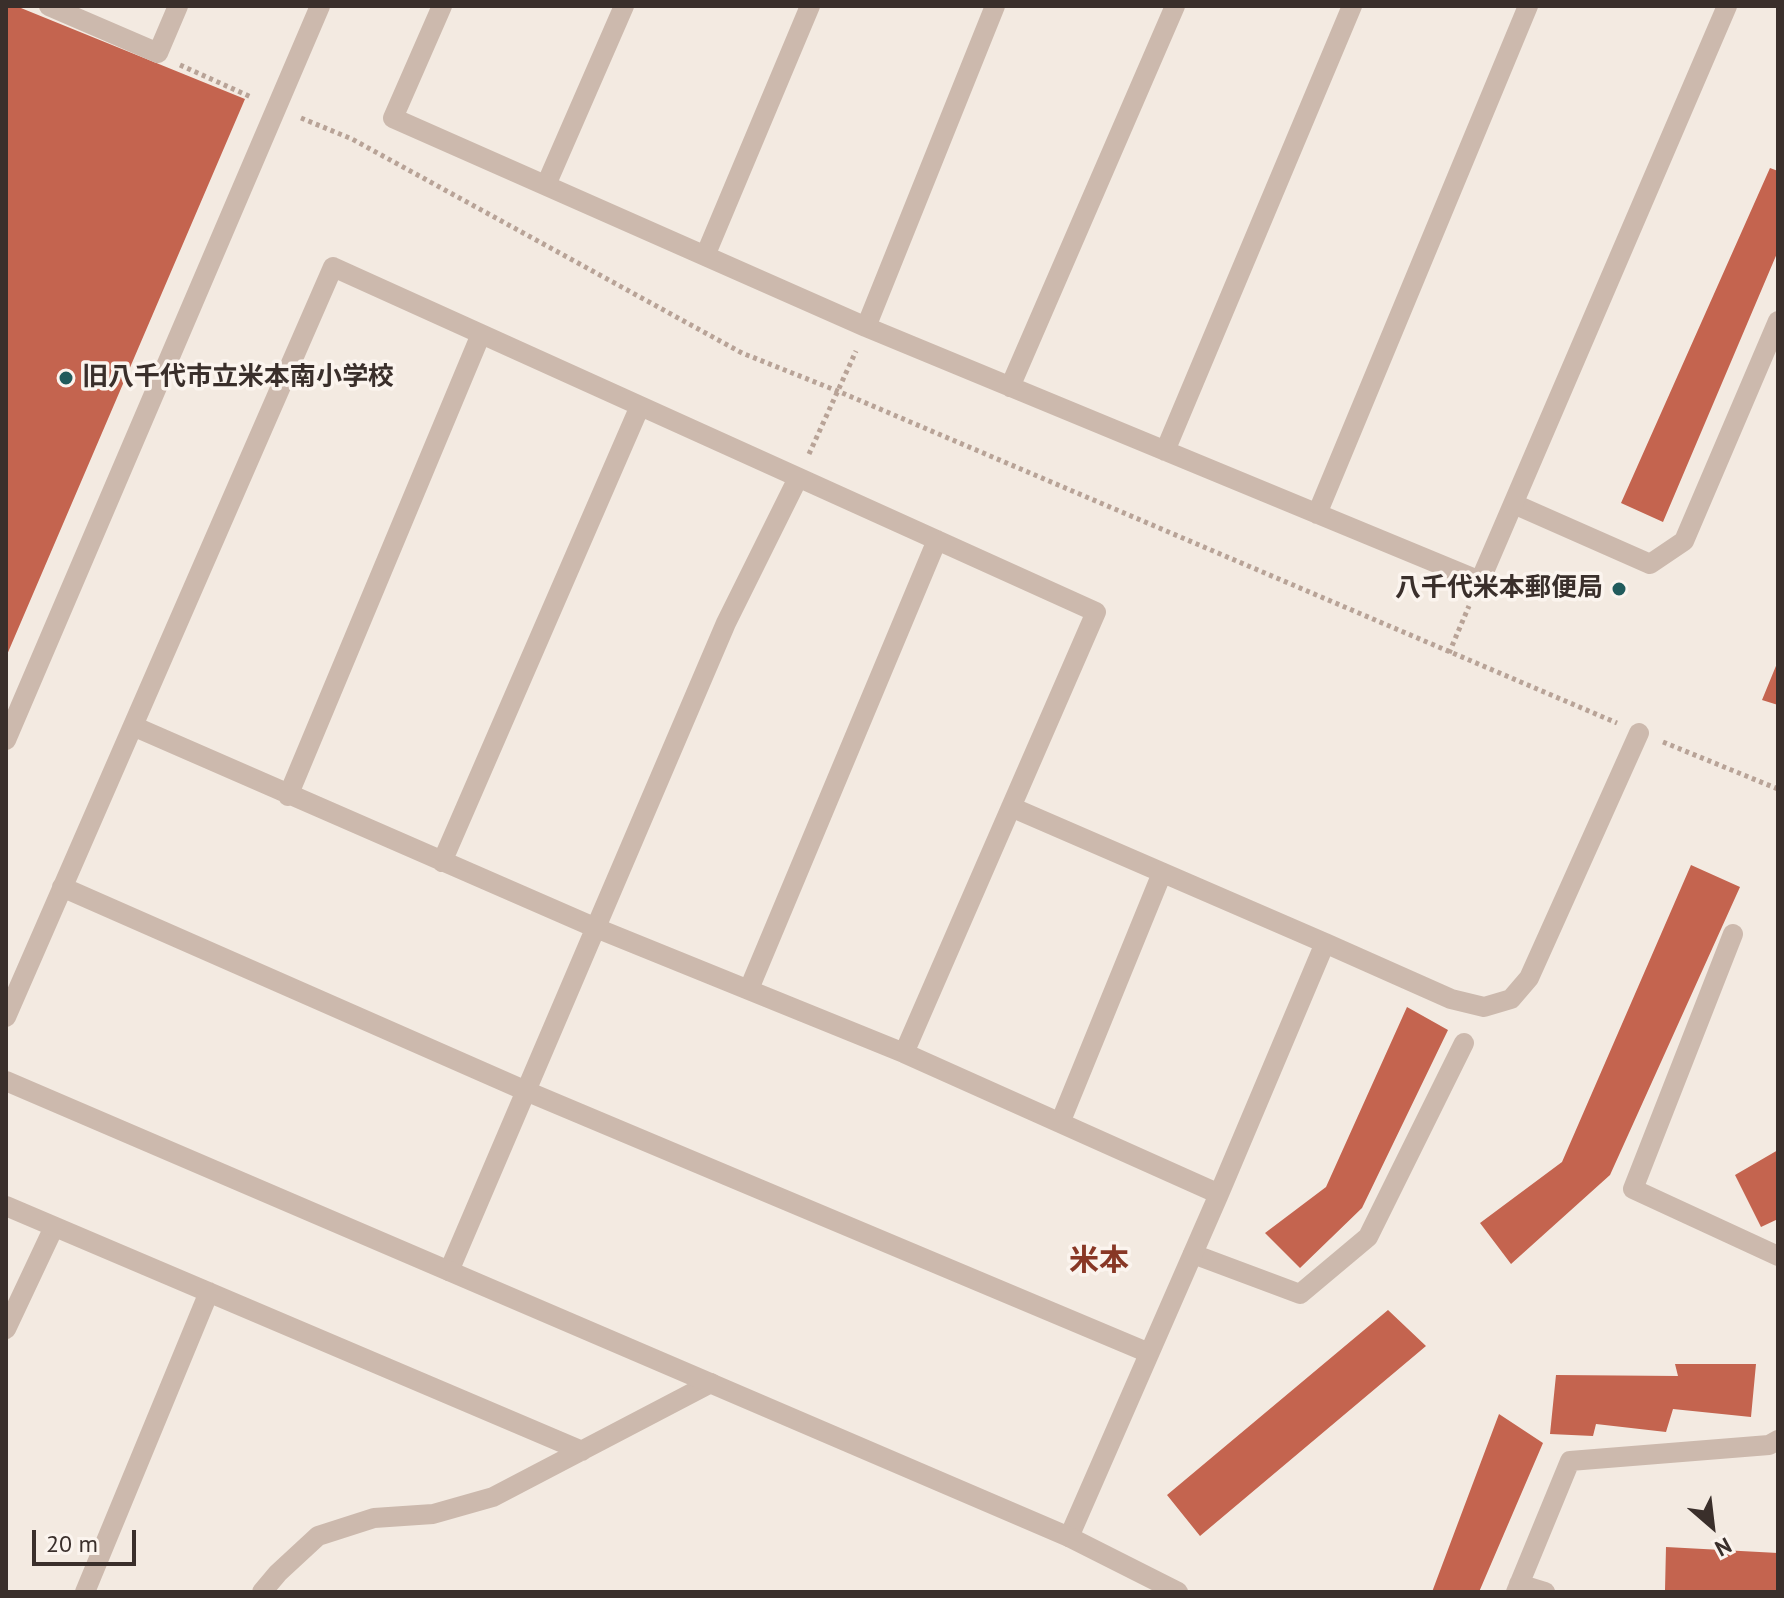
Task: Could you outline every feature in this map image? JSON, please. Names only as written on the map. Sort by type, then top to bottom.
[{"type":"street","points":[[49,6],[158,53],[178,6]]},
{"type":"street","points":[[6,740],[320,6]]},
{"type":"street","points":[[442,6],[393,118],[866,327],[1480,581],[1727,6]]},
{"type":"street","points":[[546,185],[624,6]]},
{"type":"street","points":[[705,256],[810,6]]},
{"type":"street","points":[[866,327],[995,6]]},
{"type":"street","points":[[1010,387],[1175,6]]},
{"type":"street","points":[[1165,451],[1352,6]]},
{"type":"street","points":[[1317,514],[1528,6]]},
{"type":"street","points":[[6,1017],[333,267],[1096,612],[904,1053]]},
{"type":"street","points":[[1514,504],[1650,564],[1684,541],[1778,321]]},
{"type":"street","points":[[288,796],[481,334]]},
{"type":"street","points":[[442,862],[640,406]]},
{"type":"street","points":[[449,1271],[726,623],[798,478]]},
{"type":"street","points":[[749,989],[937,540]]},
{"type":"street","points":[[133,726],[596,928],[904,1053],[1219,1194]]},
{"type":"street","points":[[1011,807],[1451,999],[1484,1007],[1511,999],[1529,978],[1639,733]]},
{"type":"street","points":[[1060,1123],[1162,873]]},
{"type":"street","points":[[62,887],[526,1091],[1149,1353]]},
{"type":"street","points":[[1733,934],[1633,1189],[1778,1256]]},
{"type":"street","points":[[1069,1537],[1325,943]]},
{"type":"street","points":[[1193,1254],[1300,1294],[1368,1237],[1464,1043]]},
{"type":"street","points":[[6,1081],[1069,1537],[1178,1592]]},
{"type":"street","points":[[6,1206],[582,1451]]},
{"type":"street","points":[[6,1329],[54,1227]]},
{"type":"street","points":[[85,1592],[209,1292]]},
{"type":"street","points":[[262,1592],[318,1536],[374,1518],[433,1514],[493,1497],[711,1383]]},
{"type":"street","points":[[1545,1592],[1518,1588],[1570,1461],[1769,1445],[1778,1440]]},
{"type":"path","points":[[352,139],[742,353],[1778,789]]},
{"type":"path","points":[[798,478],[840,392],[866,327]]},
{"type":"path","points":[[1449,653],[1480,581]]},
{"type":"building","name":"旧八千代市立米本南小学校","points":[[6,6],[16,6],[245,99],[6,657]]},
{"type":"building","points":[[1770,168],[1778,171],[1778,251],[1663,522],[1621,503]]},
{"type":"building","points":[[1778,661],[1778,705],[1762,700]]},
{"type":"building","points":[[1691,865],[1740,887],[1610,1175],[1511,1264],[1480,1223],[1562,1162]]},
{"type":"building","points":[[1407,1007],[1448,1030],[1362,1208],[1300,1268],[1265,1233],[1326,1187]]},
{"type":"building","points":[[1778,1150],[1778,1219],[1761,1227],[1735,1175]]},
{"type":"building","points":[[1388,1310],[1426,1346],[1200,1536],[1167,1495]]},
{"type":"building","points":[[1675,1364],[1756,1364],[1751,1417],[1673,1409],[1666,1432],[1596,1424],[1593,1436],[1550,1434],[1556,1375],[1678,1376]]},
{"type":"building","points":[[1499,1414],[1543,1443],[1479,1592],[1432,1592]]},
{"type":"building","points":[[1666,1547],[1778,1553],[1778,1592],[1665,1590]]},
{"type":"place","name":"旧八千代市立米本南小学校","points":[[66,378]]},
{"type":"place","name":"八千代米本郵便局","points":[[1619,589]]},
{"type":"district","name":"米本","points":[[1099,1261]]}]
